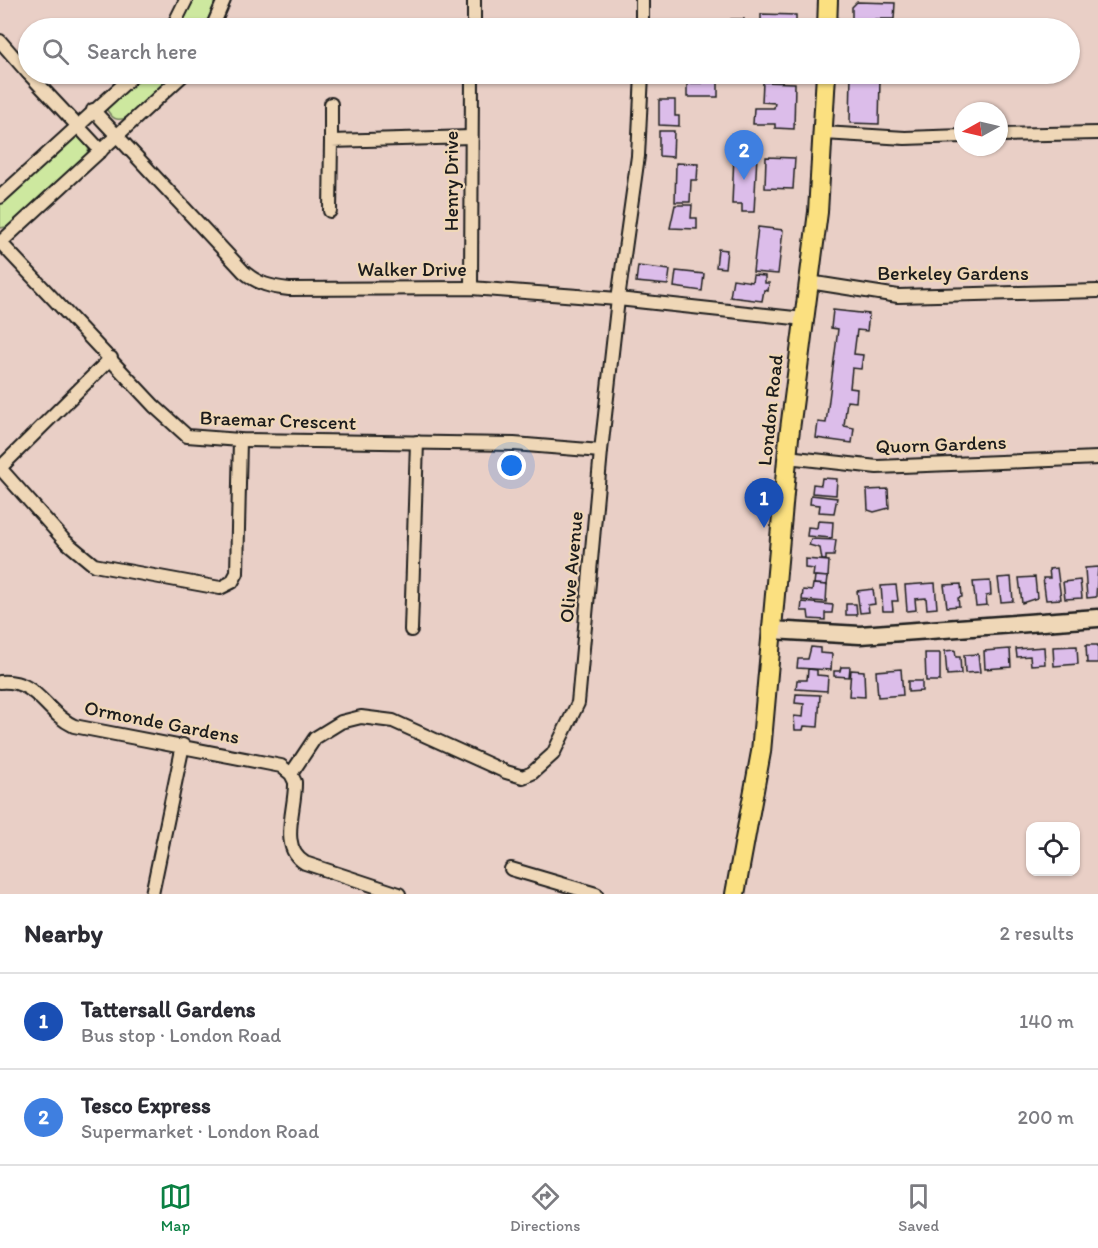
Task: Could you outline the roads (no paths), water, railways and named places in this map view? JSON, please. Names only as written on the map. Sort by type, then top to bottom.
[{"type":"main road","points":[[827,18],[828,0]]},
{"type":"main road","name":"London Road","points":[[735,894],[761,752],[787,457],[809,282],[824,133],[826,84]]},
{"type":"street","points":[[177,18],[186,0]]},
{"type":"street","points":[[216,18],[224,0]]},
{"type":"street","points":[[474,0],[474,18]]},
{"type":"street","points":[[642,0],[642,18]]},
{"type":"street","points":[[0,41],[18,61]]},
{"type":"street","points":[[39,84],[101,151]]},
{"type":"street","points":[[0,197],[123,84]]},
{"type":"street","points":[[0,243],[173,84]]},
{"type":"street","name":"Henry Drive","points":[[471,288],[472,84]]},
{"type":"street","name":"Olive Avenue","points":[[291,774],[309,745],[323,731],[340,722],[361,717],[393,721],[523,777],[532,773],[553,754],[578,704],[601,451],[618,299],[638,156],[642,84]]},
{"type":"street","points":[[330,211],[331,104]]},
{"type":"street","name":"Walker Drive","points":[[93,110],[255,281],[270,287],[289,289],[471,288],[618,299],[804,319]]},
{"type":"street","points":[[824,133],[905,138],[954,136]]},
{"type":"street","points":[[1008,135],[1098,133]]},
{"type":"street","points":[[331,141],[471,137]]},
{"type":"street","name":"Braemar Crescent","points":[[0,243],[111,358],[153,406],[187,436],[240,440],[514,444],[601,451]]},
{"type":"street","name":"Berkeley Gardens","points":[[809,282],[898,296],[1098,291]]},
{"type":"street","points":[[111,358],[0,468],[71,547],[94,565],[220,588],[229,585],[237,573],[240,440]]},
{"type":"street","points":[[411,630],[417,442]]},
{"type":"street","name":"Quorn Gardens","points":[[787,457],[870,467],[1098,458]]},
{"type":"street","points":[[771,630],[860,635],[1098,618]]},
{"type":"street","name":"Ormonde Gardens","points":[[0,682],[15,681],[37,694],[62,720],[74,726],[275,764],[291,774]]},
{"type":"street","points":[[152,894],[183,745]]},
{"type":"street","points":[[291,774],[295,794],[289,843],[296,856],[305,863],[399,894]]},
{"type":"street","points":[[511,869],[557,889],[596,894]]},
{"type":"place","name":"Tesco Express","points":[[744,180]]},
{"type":"place","name":"Tattersall Gardens","points":[[764,528]]}]
